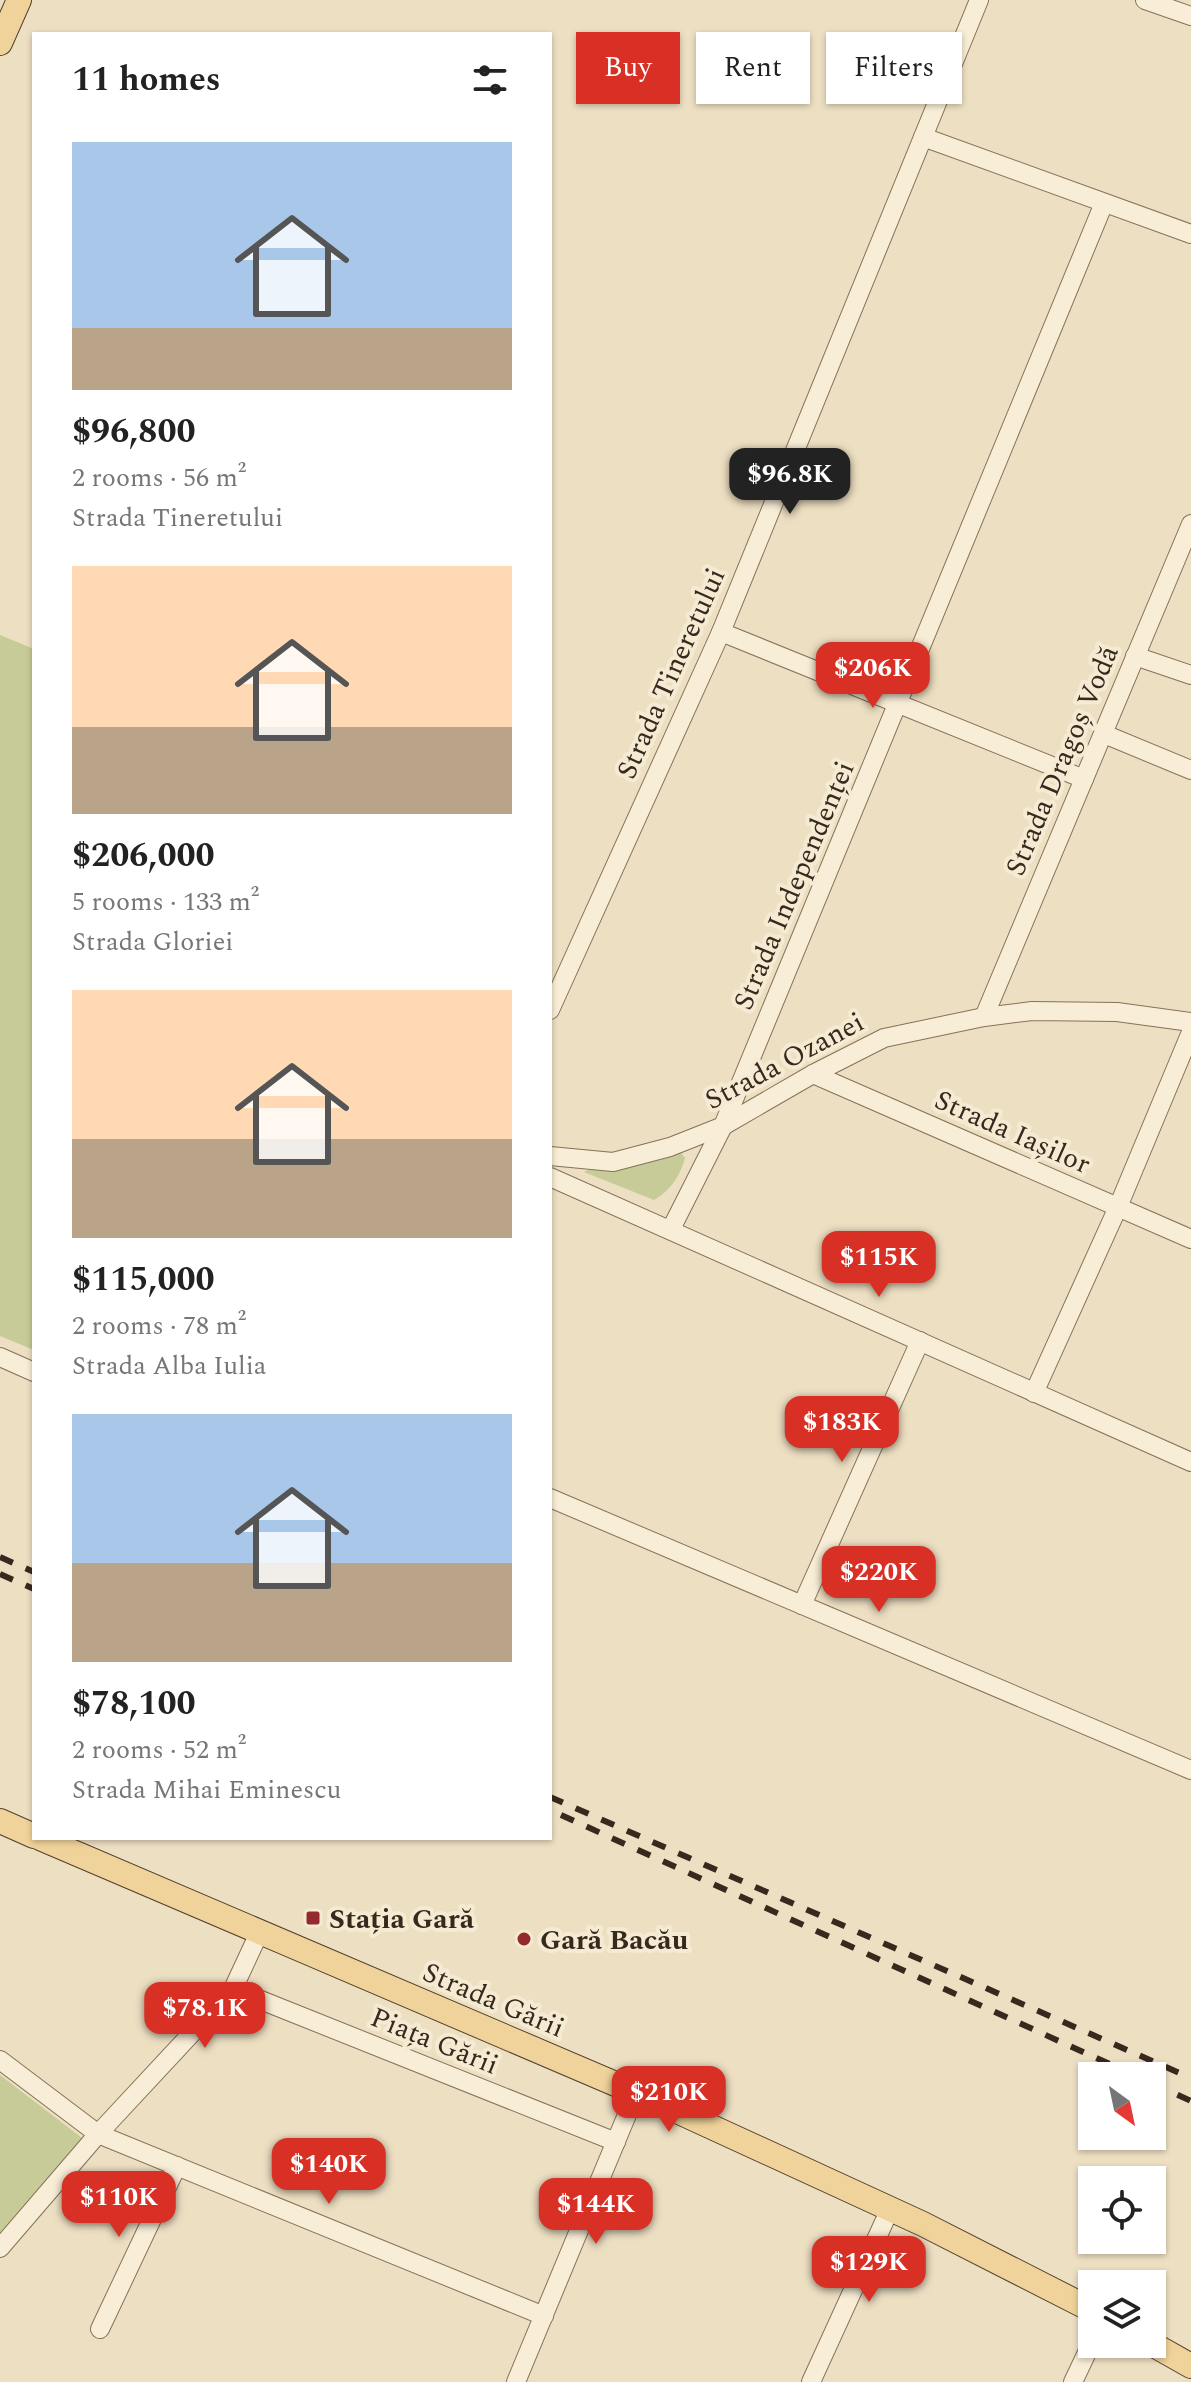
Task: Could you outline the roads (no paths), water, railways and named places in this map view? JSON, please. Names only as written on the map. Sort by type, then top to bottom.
[{"type":"main road","points":[[0,43],[19,0]]},
{"type":"main road","points":[[0,1821],[32,1835]]},
{"type":"main road","name":"Strada Gării","points":[[45,1840],[636,2093],[890,2209],[1078,2302]]},
{"type":"main road","points":[[1166,2352],[1191,2366]]},
{"type":"street","name":"Strada Tineretului","points":[[552,1006],[721,632],[979,0]]},
{"type":"street","points":[[1145,0],[1191,16]]},
{"type":"street","points":[[923,137],[1191,234]]},
{"type":"street","name":"Strada Independenței","points":[[671,1229],[723,1126],[1104,203]]},
{"type":"street","name":"Strada Dragoș Vodă","points":[[984,1017],[1191,524]]},
{"type":"street","points":[[721,632],[1084,779]]},
{"type":"street","points":[[1135,656],[1191,675]]},
{"type":"street","points":[[1104,734],[1191,770]]},
{"type":"street","name":"Strada Ozanei","points":[[552,1156],[613,1162],[670,1147],[723,1126],[813,1074],[884,1038],[984,1017],[1032,1011],[1117,1012],[1191,1022]]},
{"type":"street","points":[[1034,1393],[1118,1207],[1191,1032]]},
{"type":"street","name":"Strada Iașilor","points":[[813,1074],[1191,1239]]},
{"type":"street","points":[[552,1178],[1191,1462]]},
{"type":"street","points":[[802,1605],[920,1341]]},
{"type":"street","points":[[0,1357],[32,1371]]},
{"type":"street","points":[[552,1499],[1191,1770]]},
{"type":"street","points":[[0,2248],[98,2134],[233,1989],[260,1931]]},
{"type":"street","name":"Piața Gării","points":[[233,1989],[616,2142]]},
{"type":"street","points":[[0,2060],[98,2134],[544,2316]]},
{"type":"street","points":[[516,2382],[636,2093]]},
{"type":"street","points":[[100,2329],[177,2166]]},
{"type":"street","points":[[811,2382],[890,2209]]},
{"type":"street","points":[[1073,2382],[1084,2358]]},
{"type":"railway","points":[[0,1557],[32,1571]]},
{"type":"railway","points":[[0,1574],[32,1588]]},
{"type":"railway","points":[[552,1798],[1191,2078]]},
{"type":"railway","points":[[561,1815],[1105,2062]]},
{"type":"railway","points":[[1166,2089],[1191,2101]]},
{"type":"place","name":"Stația Gară","points":[[313,1918]]},
{"type":"place","name":"Gară Bacău","points":[[524,1939]]}]
